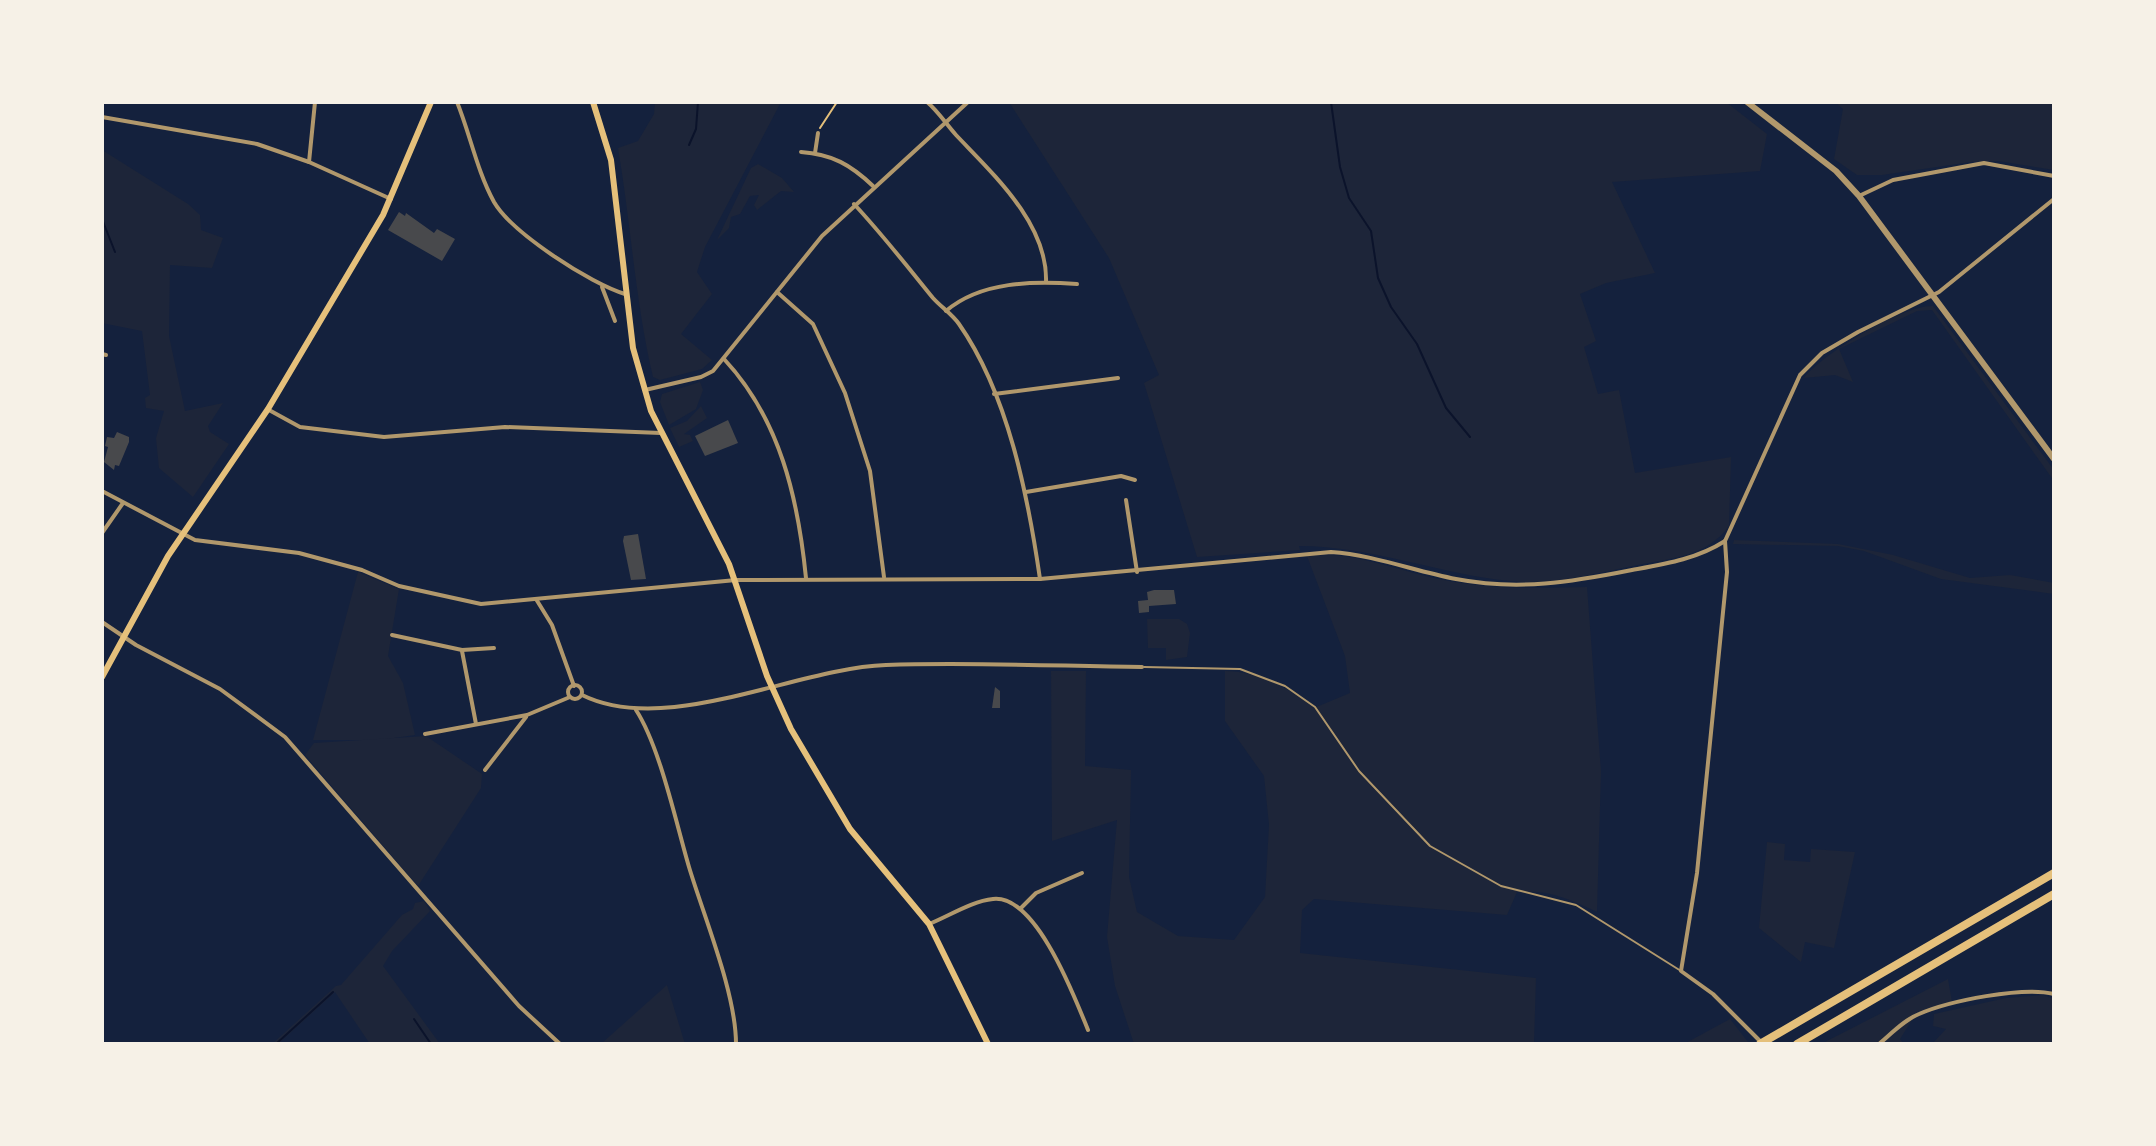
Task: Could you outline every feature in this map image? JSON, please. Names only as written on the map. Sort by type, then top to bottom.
[{"type":"highway","points":[[1761,1044],[2054,873]]},
{"type":"highway","points":[[1797,1044],[2054,894]]},
{"type":"main road","points":[[102,677],[182,534],[268,409],[391,199],[431,102]]},
{"type":"main road","points":[[593,102],[611,160],[633,348],[661,433],[736,580],[772,688],[850,829],[929,924],[988,1044]]},
{"type":"street","points":[[309,162],[315,102]]},
{"type":"street","points":[[457,102],[498,209],[527,234],[602,287],[625,294]]},
{"type":"street","points":[[927,102],[1008,192],[1027,220],[1046,265],[1046,282]]},
{"type":"street","points":[[645,390],[701,377],[724,359],[853,203],[968,102]]},
{"type":"street","points":[[1747,102],[1836,171],[1859,196],[2054,459]]},
{"type":"street","points":[[102,116],[257,144],[309,162],[391,199]]},
{"type":"street","points":[[815,153],[818,133]]},
{"type":"street","points":[[801,152],[815,153],[853,167],[873,186]]},
{"type":"street","points":[[1859,196],[1893,180],[1984,163],[2054,176]]},
{"type":"street","points":[[1761,1044],[1713,994],[1681,971],[1710,756],[1727,572],[1725,541],[1800,375],[1822,353],[1935,295],[2054,199]]},
{"type":"street","points":[[853,203],[969,341],[994,394],[1026,492],[1040,579]]},
{"type":"street","points":[[946,311],[961,299],[986,291],[1046,282],[1077,284]]},
{"type":"street","points":[[602,287],[615,321]]},
{"type":"street","points":[[777,292],[813,324],[845,393],[870,471],[884,577]]},
{"type":"street","points":[[724,359],[746,382],[774,429],[802,536],[806,578]]},
{"type":"street","points":[[994,394],[1118,378]]},
{"type":"street","points":[[268,409],[300,427],[384,437],[505,427],[661,433]]},
{"type":"street","points":[[1026,492],[1121,476],[1135,480]]},
{"type":"street","points":[[102,491],[195,540],[318,557],[399,586],[476,604],[514,603],[736,580],[884,577],[1040,579],[1331,552],[1353,553],[1460,580],[1535,586],[1680,561],[1725,541]]},
{"type":"street","points":[[1126,500],[1137,572]]},
{"type":"street","points":[[102,533],[123,503]]},
{"type":"street","points":[[536,599],[552,625],[574,686]]},
{"type":"street","points":[[102,622],[136,645],[220,689],[285,737],[519,1006],[560,1044]]},
{"type":"street","points":[[392,635],[462,650],[494,648]]},
{"type":"street","points":[[462,650],[476,724]]},
{"type":"street","points":[[582,695],[614,708],[635,710],[772,688],[819,675],[883,665],[1142,667]]},
{"type":"street","points":[[574,686],[581,688],[582,695]]},
{"type":"street","points":[[570,697],[569,690],[574,686]]},
{"type":"street","points":[[425,734],[527,715],[582,695]]},
{"type":"street","points":[[635,710],[653,752],[720,969],[734,1019],[736,1044]]},
{"type":"street","points":[[485,770],[527,715]]},
{"type":"street","points":[[1021,908],[1036,893],[1082,873]]},
{"type":"street","points":[[929,924],[992,899],[1021,908],[1063,969],[1088,1030]]},
{"type":"street","points":[[1879,1044],[1913,1017],[1930,1010],[2023,992],[2054,994]]},
{"type":"lane","points":[[1142,667],[1240,669],[1285,686],[1315,707],[1359,771],[1430,846],[1501,886],[1576,905],[1681,971]]},
{"type":"path","points":[[818,133],[837,102]]},
{"type":"shaded area","points":[[655,102],[781,102],[705,247],[697,272],[712,294],[681,334],[712,360],[702,369],[660,380],[653,377],[647,348],[618,148],[638,141],[654,114]]},
{"type":"shaded area","points":[[1009,102],[1726,102],[1767,134],[1760,171],[1612,182],[1655,273],[1606,283],[1580,294],[1596,341],[1584,347],[1598,394],[1619,390],[1635,473],[1731,457],[1729,526],[1721,536],[1690,554],[1543,582],[1510,581],[1457,573],[1379,555],[1326,547],[1299,546],[1300,550],[1197,557],[1144,383],[1159,375],[1109,258]]},
{"type":"shaded area","points":[[1835,102],[2054,102],[2054,170],[1998,161],[1882,175],[1857,175],[1834,159],[1843,109]]},
{"type":"shaded area","points":[[102,150],[188,204],[200,215],[201,230],[223,238],[212,268],[170,265],[169,336],[185,411],[223,403],[208,426],[210,432],[229,444],[193,497],[159,468],[156,438],[164,411],[146,408],[145,398],[150,395],[142,331],[102,323]]},
{"type":"shaded area","points":[[758,164],[782,178],[794,192],[781,191],[757,210],[754,205],[759,195],[750,196],[740,214],[731,217],[729,228],[717,240],[751,168]]},
{"type":"shaded area","points":[[1933,306],[2054,470],[2054,481],[1932,310],[1917,311],[1839,349],[1853,382],[1835,375],[1804,378],[1828,356],[1864,332],[1903,313]]},
{"type":"shaded area","points":[[700,382],[703,390],[696,409],[669,425],[660,402],[662,394]]},
{"type":"shaded area","points":[[701,406],[707,418],[684,434],[690,435],[693,441],[679,447],[670,428],[687,421]]},
{"type":"shaded area","points":[[1734,540],[1838,544],[1893,555],[1970,578],[2010,575],[2054,583],[2054,594],[1941,579],[1864,551],[1838,546],[1733,544]]},
{"type":"shaded area","points":[[1331,555],[1458,583],[1513,588],[1587,587],[1601,771],[1597,912],[1558,896],[1528,891],[1517,892],[1507,915],[1314,899],[1302,910],[1300,953],[1536,978],[1534,1044],[1134,1044],[1115,986],[1107,937],[1117,820],[1052,841],[1051,671],[1086,671],[1085,766],[1131,770],[1129,877],[1137,912],[1178,936],[1234,940],[1265,897],[1269,825],[1264,776],[1225,721],[1225,671],[1249,674],[1272,682],[1314,708],[1350,693],[1345,656],[1307,556]]},
{"type":"shaded area","points":[[358,572],[399,589],[388,656],[403,683],[415,735],[380,740],[313,740]]},
{"type":"shaded area","points":[[1147,619],[1179,619],[1187,624],[1190,633],[1187,657],[1166,660],[1166,648],[1148,648]]},
{"type":"shaded area","points":[[426,736],[482,774],[481,788],[418,886],[305,755],[314,743]]},
{"type":"shaded area","points":[[1767,842],[1785,844],[1784,860],[1810,862],[1811,849],[1855,852],[1834,948],[1805,942],[1801,962],[1759,928]]},
{"type":"shaded area","points":[[424,901],[430,911],[392,951],[383,966],[440,1044],[370,1044],[335,992],[278,1044],[272,1044],[336,986],[341,985],[402,915],[413,909],[415,903]]},
{"type":"shaded area","points":[[1948,979],[1952,1002],[1917,1012],[1900,1039],[1904,1044],[1821,1044]]},
{"type":"shaded area","points":[[667,985],[685,1044],[601,1044]]},
{"type":"shaded area","points":[[2043,995],[2054,999],[2054,1044],[1932,1044],[1946,1029],[1933,1026],[1934,1014],[2006,998]]},
{"type":"shaded area","points":[[1730,1019],[1748,1042],[1684,1044]]},
{"type":"building","points":[[399,212],[405,216],[406,213],[434,233],[437,229],[455,239],[442,261],[388,230]]},
{"type":"building","points":[[728,420],[738,443],[705,456],[695,436]]},
{"type":"building","points":[[117,432],[129,437],[129,442],[119,466],[115,465],[114,470],[104,462],[108,447],[105,446],[107,437],[114,438]]},
{"type":"building","points":[[638,534],[646,579],[631,580],[623,541],[624,536]]},
{"type":"building","points":[[1174,590],[1176,604],[1149,606],[1149,612],[1139,613],[1138,601],[1148,600],[1147,592]]},
{"type":"building","points":[[995,687],[1000,691],[1000,708],[992,708]]},
{"type":"waterway","points":[[689,145],[696,129],[698,102]]},
{"type":"waterway","points":[[1331,102],[1340,167],[1349,198],[1371,231],[1378,278],[1391,307],[1417,344],[1446,408],[1470,437]]},
{"type":"waterway","points":[[102,219],[115,252]]},
{"type":"waterway","points":[[276,1044],[333,992]]},
{"type":"waterway","points":[[414,1019],[431,1044]]}]
